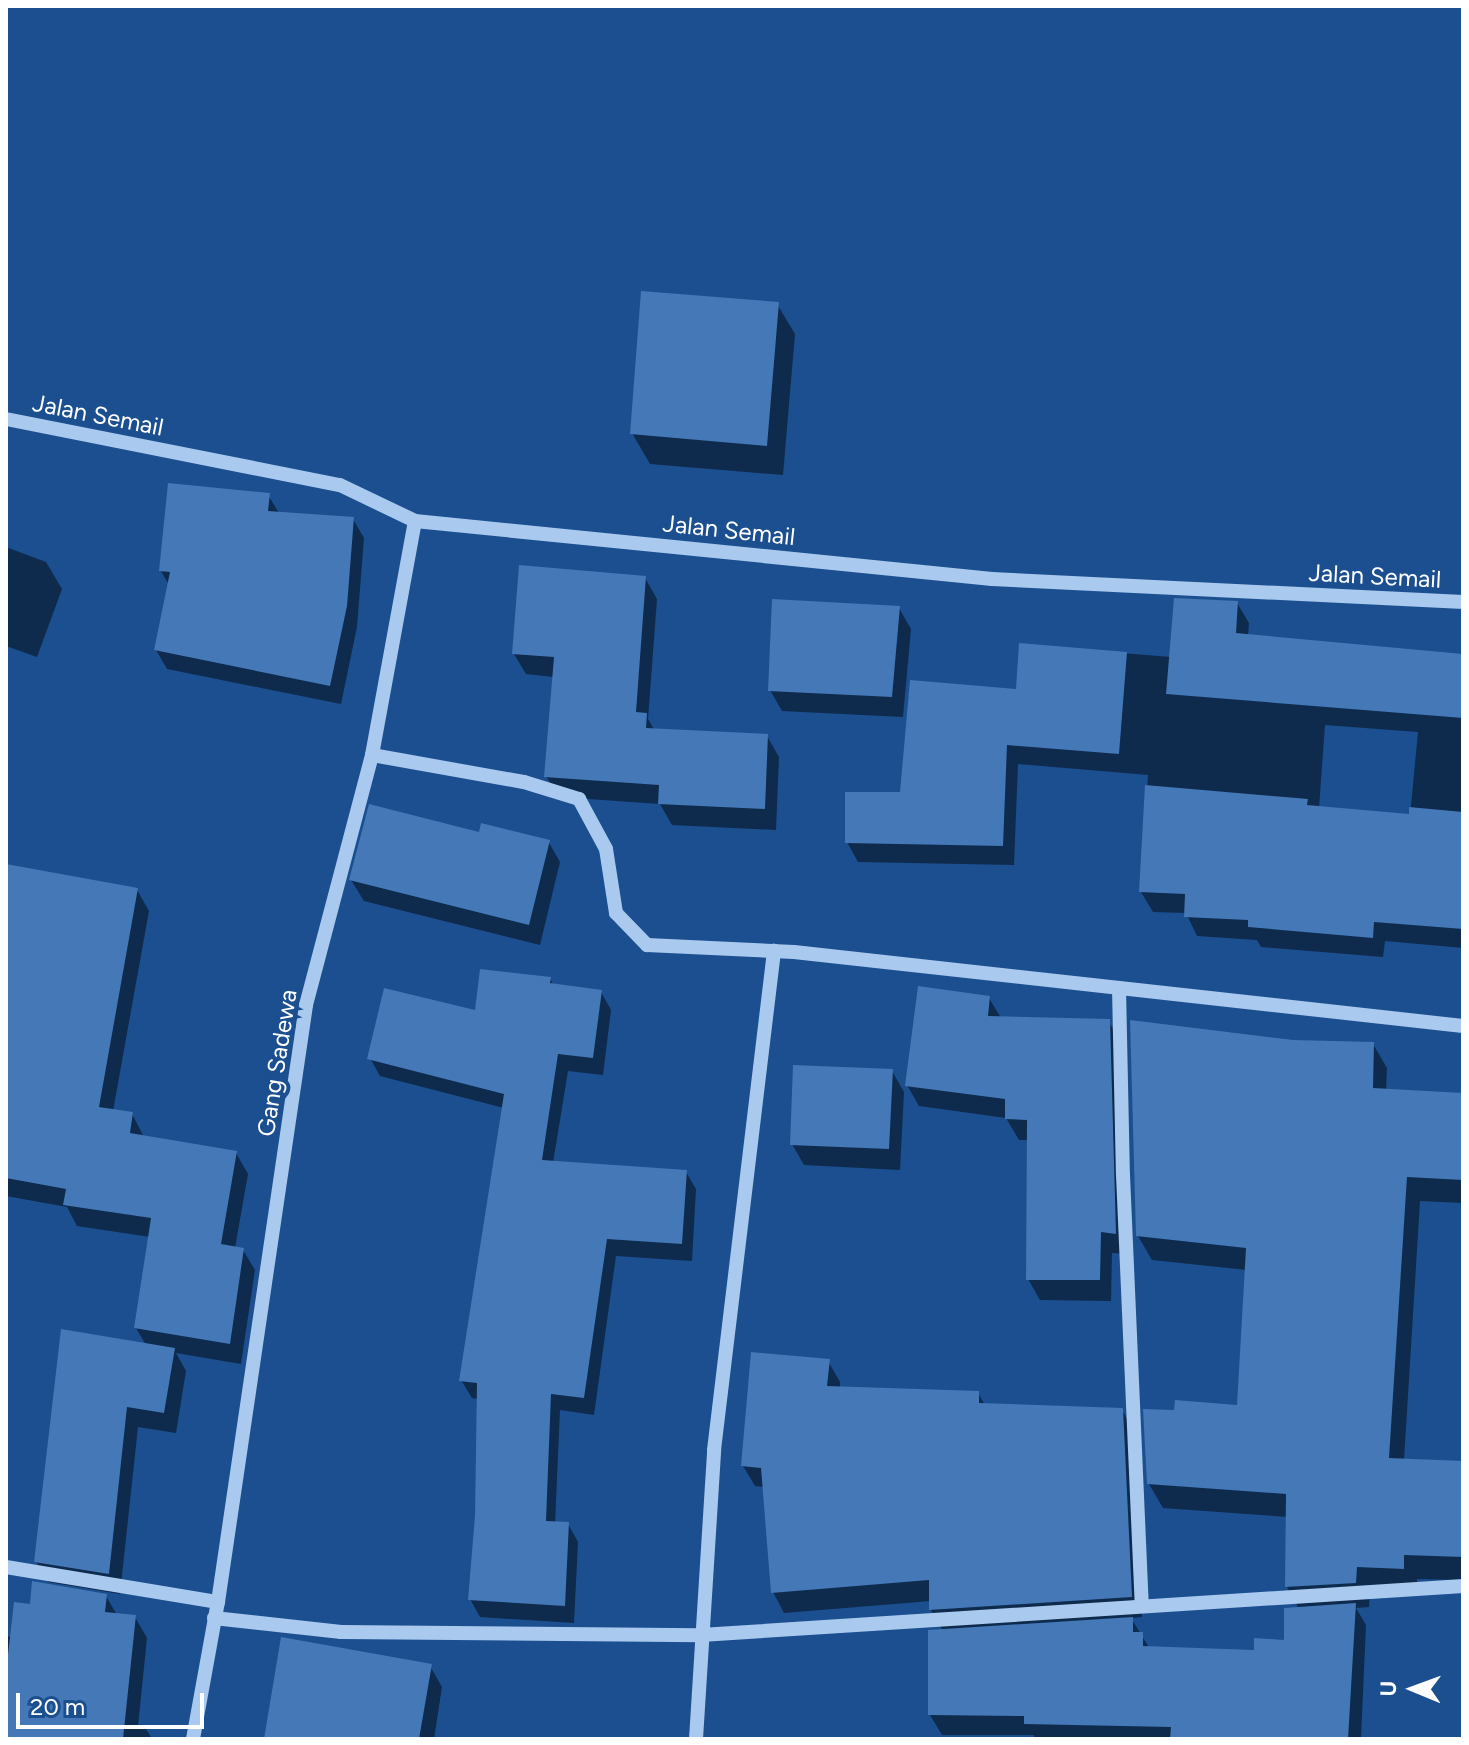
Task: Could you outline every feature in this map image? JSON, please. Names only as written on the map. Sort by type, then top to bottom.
[{"type":"street","name":"Jalan Semail","points":[[6,419],[340,485],[415,521],[992,579],[1463,602]]},
{"type":"street","name":"Gang Sadewa","points":[[193,1739],[218,1602],[306,1005],[372,755],[415,521]]},
{"type":"street","points":[[372,755],[524,782],[579,799],[606,849],[616,913],[647,945],[774,951],[1463,1026]]},
{"type":"street","points":[[696,1739],[714,1450],[774,951]]},
{"type":"street","points":[[1119,988],[1123,1175],[1142,1606]]},
{"type":"street","points":[[6,1567],[218,1602]]},
{"type":"street","points":[[214,1618],[341,1632],[701,1635],[1463,1586]]},
{"type":"building","points":[[641,291],[779,302],[767,446],[630,434]]},
{"type":"building","points":[[168,483],[270,493],[268,511],[354,517],[347,606],[330,686],[154,650],[170,572],[159,571]]},
{"type":"building","points":[[519,565],[646,576],[636,712],[647,713],[646,728],[768,734],[765,809],[658,804],[659,785],[544,777],[554,657],[512,654]]},
{"type":"building","points":[[1174,598],[1238,601],[1236,633],[1463,654],[1463,718],[1166,694]]},
{"type":"building","points":[[772,599],[900,606],[892,697],[768,691]]},
{"type":"building","points":[[1019,643],[1127,652],[1119,754],[1007,745],[1003,846],[845,843],[845,792],[900,792],[910,680],[1016,689]]},
{"type":"building","points":[[1145,785],[1308,799],[1307,805],[1409,814],[1409,807],[1463,812],[1463,929],[1374,922],[1373,938],[1248,927],[1248,920],[1184,917],[1185,894],[1139,892]]},
{"type":"building","points":[[369,804],[479,832],[481,823],[550,840],[529,925],[349,880]]},
{"type":"building","points":[[6,864],[138,888],[99,1107],[133,1112],[130,1133],[237,1151],[221,1244],[244,1248],[230,1344],[134,1328],[151,1218],[63,1205],[66,1189],[6,1178]]},
{"type":"building","points":[[480,969],[551,977],[550,983],[602,990],[593,1058],[558,1054],[542,1160],[687,1170],[682,1244],[607,1239],[584,1398],[551,1394],[546,1521],[569,1522],[565,1606],[468,1600],[475,1516],[477,1383],[459,1381],[504,1094],[367,1059],[384,988],[475,1010]]},
{"type":"building","points":[[918,986],[990,996],[988,1016],[1110,1019],[1116,1234],[1101,1232],[1100,1280],[1026,1280],[1027,1120],[1005,1119],[1005,1099],[905,1086]]},
{"type":"building","points":[[1130,1020],[1293,1040],[1374,1042],[1373,1088],[1463,1093],[1463,1180],[1407,1177],[1389,1458],[1463,1461],[1463,1557],[1404,1555],[1404,1569],[1357,1567],[1356,1583],[1285,1587],[1286,1494],[1147,1484],[1143,1409],[1174,1410],[1175,1400],[1237,1405],[1246,1248],[1136,1236]]},
{"type":"building","points":[[793,1065],[893,1069],[889,1149],[790,1145]]},
{"type":"building","points":[[61,1329],[175,1348],[164,1413],[127,1407],[109,1574],[34,1562]]},
{"type":"building","points":[[751,1352],[830,1359],[827,1386],[979,1391],[979,1403],[1123,1408],[1132,1597],[929,1610],[929,1580],[771,1593],[761,1468],[741,1466]]},
{"type":"building","points":[[32,1581],[107,1594],[105,1612],[136,1615],[123,1739],[6,1739],[6,1672],[14,1602],[30,1604]]},
{"type":"building","points":[[1356,1603],[1348,1739],[1170,1739],[1171,1727],[1024,1724],[1024,1716],[928,1715],[928,1630],[1133,1617],[1133,1632],[1143,1632],[1143,1646],[1254,1650],[1254,1638],[1284,1640],[1284,1608]]},
{"type":"building","points":[[281,1637],[432,1664],[419,1739],[264,1739]]}]
